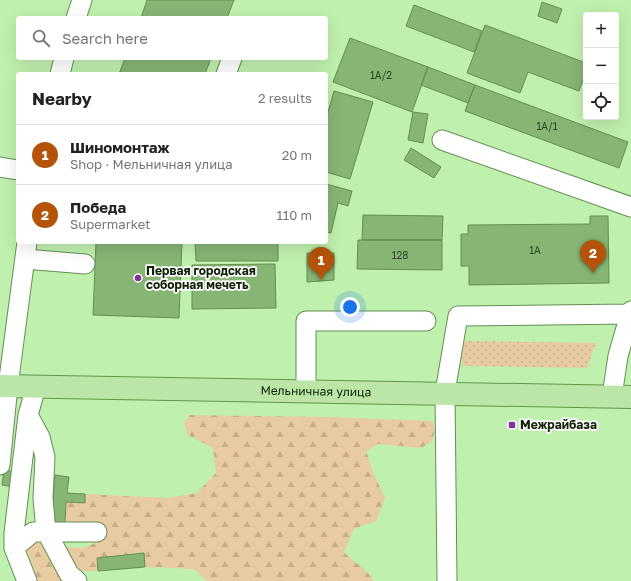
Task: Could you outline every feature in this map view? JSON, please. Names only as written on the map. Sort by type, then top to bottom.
[{"type":"main road","name":"Мельничная улица","points":[[4,386],[622,396]]},
{"type":"street","points":[[77,16],[82,0]]},
{"type":"street","points":[[60,72],[64,60]]},
{"type":"street","points":[[227,72],[231,60]]},
{"type":"street","points":[[442,140],[631,207]]},
{"type":"street","points":[[0,167],[16,170]]},
{"type":"street","points":[[0,465],[4,386],[26,250],[85,264]]},
{"type":"street","points":[[447,581],[445,392],[458,316],[630,312],[618,356],[622,396]]},
{"type":"street","points":[[306,391],[306,321],[426,321]]},
{"type":"street","points":[[27,581],[14,548],[14,533],[28,416],[36,387]]},
{"type":"street","points":[[28,416],[40,437],[45,456],[43,499],[46,531],[69,574],[77,581]]},
{"type":"street","points":[[14,548],[33,532],[97,532]]},
{"type":"green space","points":[[462,341],[596,343],[587,368],[462,366]]},
{"type":"green space","points":[[190,415],[328,417],[433,421],[435,431],[432,441],[421,448],[378,444],[366,451],[373,472],[385,498],[376,521],[354,529],[344,552],[369,574],[373,581],[207,581],[194,569],[145,567],[144,553],[98,558],[98,571],[76,571],[62,545],[74,548],[89,546],[104,536],[103,525],[65,523],[66,502],[85,503],[85,494],[167,498],[197,493],[216,473],[213,448],[188,435],[184,423]]},
{"type":"green space","points":[[35,537],[48,546],[64,581],[37,581],[27,550],[29,541]]},
{"type":"building","points":[[147,0],[234,0],[228,16],[142,16]]},
{"type":"building","points":[[542,2],[562,9],[557,23],[538,16]]},
{"type":"building","points":[[414,5],[482,31],[474,52],[406,26]]},
{"type":"building","points":[[485,25],[583,62],[583,80],[579,91],[528,72],[520,93],[467,73]]},
{"type":"building","points":[[350,38],[428,67],[412,112],[333,82]]},
{"type":"building","points":[[124,60],[210,60],[206,72],[120,72]]},
{"type":"building","points":[[428,67],[475,85],[468,103],[421,85]]},
{"type":"building","points":[[475,85],[628,142],[619,168],[465,111]]},
{"type":"building","points":[[334,91],[373,102],[350,179],[328,173],[328,112]]},
{"type":"building","points":[[413,112],[428,114],[423,143],[408,140]]},
{"type":"building","points":[[411,148],[441,167],[434,178],[404,160]]},
{"type":"building","points":[[328,185],[352,191],[348,206],[338,203],[331,233],[328,232]]},
{"type":"building","points":[[363,215],[443,216],[442,240],[362,240]]},
{"type":"building","points":[[590,216],[608,216],[609,283],[469,285],[469,266],[461,266],[461,234],[468,234],[468,225],[590,224]]},
{"type":"building","points":[[358,240],[442,240],[442,270],[357,269]]},
{"type":"building","name":"Первая городская соборная мечеть","points":[[96,244],[182,244],[179,318],[93,315]]},
{"type":"building","points":[[195,244],[278,244],[278,261],[196,261]]},
{"type":"building","points":[[307,253],[334,253],[334,280],[307,282]]},
{"type":"building","points":[[275,264],[276,308],[192,309],[192,265]]},
{"type":"building","points":[[4,470],[16,472],[14,487],[2,485]]},
{"type":"building","points":[[55,475],[69,477],[67,493],[85,494],[85,503],[66,502],[65,523],[51,522]]},
{"type":"building","points":[[144,553],[145,567],[98,571],[97,558]]},
{"type":"place","name":"Победа","points":[[593,273]]},
{"type":"place","name":"Первая городская соборная мечеть","points":[[138,278]]},
{"type":"place","name":"Шиномонтаж","points":[[321,280]]},
{"type":"place","name":"Межрайбаза","points":[[512,425]]}]
